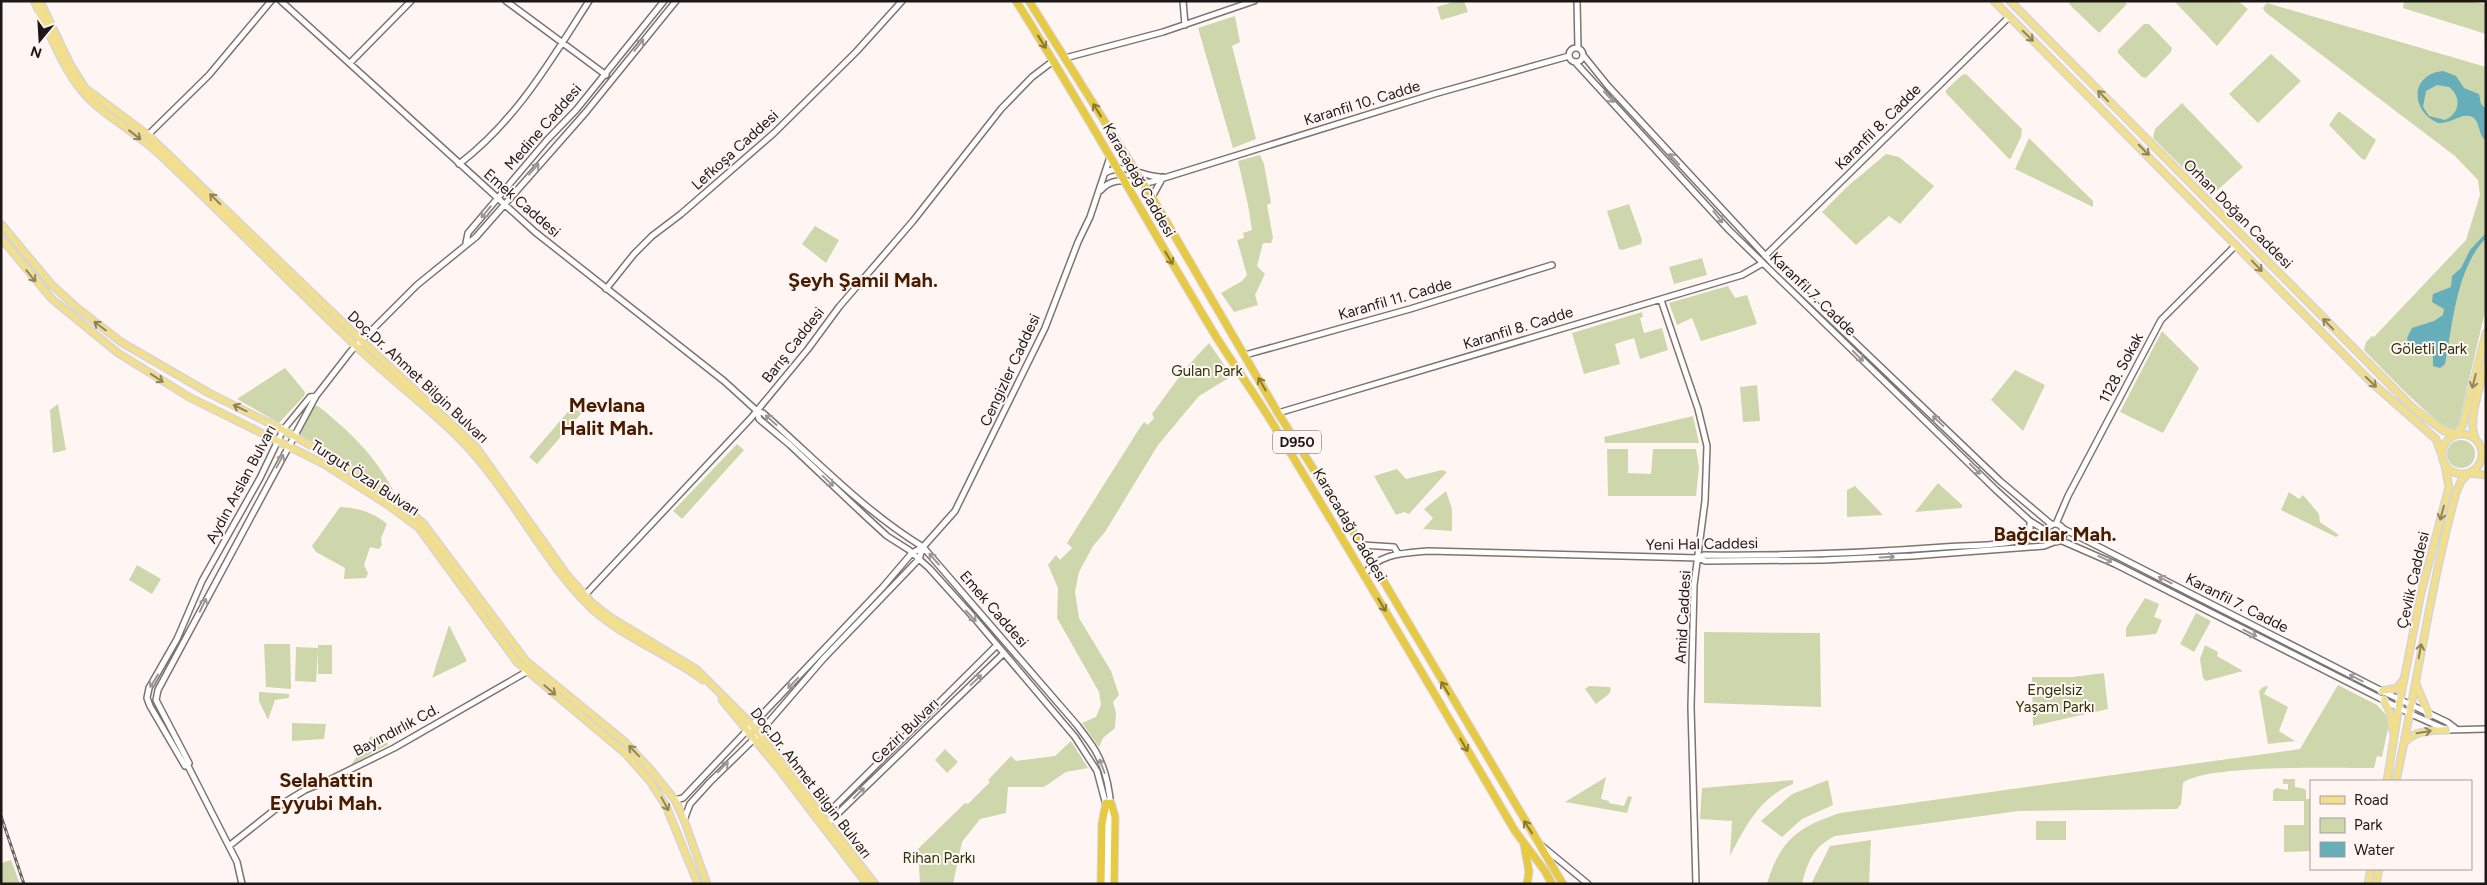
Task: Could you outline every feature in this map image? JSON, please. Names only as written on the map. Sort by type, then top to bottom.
[{"type":"highway","name":"Karacadağ Caddesi","points":[[1016,1],[1125,180],[1215,334],[1274,425],[1370,584],[1515,831],[1545,871],[1552,884]]},
{"type":"highway","name":"Karacadağ Caddesi","points":[[1029,1],[1152,197],[1278,413],[1374,565],[1563,884]]},
{"type":"highway","points":[[1370,584],[1377,586],[1383,583]]},
{"type":"highway","points":[[1101,884],[1102,824],[1108,803]]},
{"type":"highway","points":[[1108,803],[1115,817],[1114,884]]},
{"type":"highway","points":[[1524,844],[1529,872],[1528,884]]},
{"type":"highway","points":[[1554,869],[1568,884]]},
{"type":"main road","name":"Doç.Dr. Ahmet Bilgin Bulvarı","points":[[34,1],[69,72],[81,90],[95,104],[155,150],[461,439],[501,488],[562,576],[587,604],[606,621],[683,665],[704,681],[747,732],[756,737]]},
{"type":"main road","name":"Doç.Dr. Ahmet Bilgin Bulvarı","points":[[40,1],[70,64],[86,88],[148,135],[359,344],[476,447],[567,575],[585,595],[610,617],[696,669],[752,725],[756,737],[826,826],[875,884]]},
{"type":"main road","points":[[1994,1],[2370,381],[2436,439],[2445,466],[2456,473],[2486,475]]},
{"type":"main road","name":"Orhan Doğan Caddesi","points":[[2010,1],[2400,396],[2439,428],[2456,434]]},
{"type":"main road","points":[[1,224],[51,284],[76,307],[121,342],[209,393],[283,430]]},
{"type":"main road","name":"Turgut Özal Bulvarı","points":[[1,238],[52,300],[118,353],[189,397],[324,464],[388,504],[419,528],[517,662],[625,753],[650,781],[666,806],[698,884]]},
{"type":"main road","points":[[2441,453],[2445,441],[2456,434],[2463,425],[2486,333]]},
{"type":"main road","points":[[2486,362],[2472,432],[2486,458]]},
{"type":"main road","name":"Turgut Özal Bulvarı","points":[[283,430],[391,497],[423,523],[526,661],[624,742],[651,770],[674,800],[684,820],[708,884]]},
{"type":"main road","points":[[2456,434],[2469,435],[2475,438]]},
{"type":"main road","points":[[2469,473],[2479,464],[2482,450]]},
{"type":"main road","name":"Çevlik Caddesi","points":[[2394,736],[2421,593],[2449,487],[2445,466]]},
{"type":"main road","name":"Çevlik Caddesi","points":[[2411,710],[2415,682],[2451,510],[2461,481],[2469,473]]},
{"type":"main road","points":[[2382,692],[2397,688],[2405,678]]},
{"type":"main road","points":[[2415,682],[2420,700],[2429,715]]},
{"type":"main road","points":[[2384,700],[2390,712],[2394,736],[2388,780]]},
{"type":"main road","points":[[2396,780],[2411,710]]},
{"type":"main road","points":[[2405,743],[2411,736],[2420,732],[2447,730]]},
{"type":"main road","name":"Doç.Dr. Ahmet Bilgin Bulvarı","points":[[826,826],[867,884]]},
{"type":"main road","points":[[2368,884],[2371,870]]},
{"type":"main road","points":[[2376,884],[2379,870]]},
{"type":"street","points":[[148,135],[209,76],[271,1]]},
{"type":"street","name":"Emek Caddesi","points":[[280,1],[535,232],[724,381],[757,411],[763,413],[895,530],[923,547],[1077,725],[1100,759],[1107,780],[1107,884]]},
{"type":"street","points":[[350,63],[411,1]]},
{"type":"street","points":[[506,1],[606,75]]},
{"type":"street","points":[[459,164],[495,134],[540,77],[589,1]]},
{"type":"street","name":"Medine Caddesi","points":[[316,396],[359,344],[418,285],[466,244],[468,233],[606,75],[664,1]]},
{"type":"street","points":[[466,244],[476,237],[586,112],[676,1]]},
{"type":"street","name":"Lefkoşa Caddesi","points":[[606,289],[634,254],[652,236],[774,133],[856,52],[902,1]]},
{"type":"street","points":[[1183,1],[1185,25]]},
{"type":"street","points":[[1065,58],[1185,25],[1254,1]]},
{"type":"street","points":[[1577,1],[1578,48],[1583,55],[1580,61],[1575,62],[1569,56],[1571,49],[1578,48]]},
{"type":"street","name":"Karanfil 8. Cadde","points":[[1765,256],[2009,17]]},
{"type":"street","name":"Karanfil 7. Cadde","points":[[1583,55],[1608,86],[1765,256],[2000,481],[2054,524]]},
{"type":"street","name":"Karanfil 10. Cadde","points":[[1142,182],[1569,56]]},
{"type":"street","name":"Barış Caddesi","points":[[585,595],[637,542],[757,411],[808,349],[839,306],[913,221],[1001,109],[1032,76],[1053,61]]},
{"type":"street","name":"Karanfil 7. Cadde","points":[[1575,62],[1729,230],[2030,521],[2046,532]]},
{"type":"street","name":"Cengizler Caddesi","points":[[674,800],[683,798],[882,588],[912,553],[923,547],[955,511],[975,474],[1045,328],[1099,192],[1110,157]]},
{"type":"street","points":[[1105,173],[1117,168]]},
{"type":"street","name":"Karanfil 10. Cadde","points":[[1117,168],[1163,177]]},
{"type":"street","points":[[1152,197],[1163,177]]},
{"type":"street","points":[[1099,192],[1111,181],[1142,182]]},
{"type":"street","name":"1128. Sokak","points":[[2054,524],[2161,320],[2236,245]]},
{"type":"street","name":"Karanfil 8. Cadde","points":[[1278,413],[1742,275],[1763,263]]},
{"type":"street","name":"Karanfil 11. Cadde","points":[[1245,356],[1410,309],[1552,265]]},
{"type":"street","name":"Amid Caddesi","points":[[1661,300],[1698,409],[1708,446],[1702,557],[1694,585],[1691,706],[1696,884]]},
{"type":"street","name":"Aydın Arslan Bulvarı","points":[[187,764],[150,706],[147,698],[149,688],[177,639],[202,582],[283,430],[310,397],[316,396]]},
{"type":"street","name":"Aydın Arslan Bulvarı","points":[[242,884],[237,862],[156,700],[158,690],[316,396]]},
{"type":"street","name":"Emek Caddesi","points":[[757,411],[759,419],[790,445],[887,536],[920,559],[1004,653],[1075,737],[1088,756],[1101,782],[1108,803]]},
{"type":"street","points":[[2025,540],[2030,533],[2030,521]]},
{"type":"street","points":[[1702,557],[1705,561],[1823,560],[2044,546],[2057,541],[2063,535],[2062,528],[2054,524],[2046,532],[2049,540],[2057,541]]},
{"type":"street","name":"Karanfil 7. Cadde","points":[[2062,528],[2400,700],[2411,710]]},
{"type":"street","name":"Yeni Hal Caddesi","points":[[1364,575],[1374,565],[1392,554],[1448,550],[1702,557],[1825,554],[2025,540],[2046,532]]},
{"type":"street","name":"Karanfil 7. Cadde","points":[[2057,541],[2116,564],[2398,708],[2411,710]]},
{"type":"street","points":[[1362,546],[1394,547],[1398,554]]},
{"type":"street","name":"Cengizler Caddesi","points":[[684,820],[690,804],[735,755],[756,737],[819,665],[920,559],[923,547]]},
{"type":"street","name":"Ceziri Bulvarı","points":[[818,816],[834,806],[997,645]]},
{"type":"street","name":"Ceziri Bulvarı","points":[[826,826],[1004,653]]},
{"type":"street","name":"Bayındırlık Cd.","points":[[229,846],[282,804],[305,790],[394,748],[528,671]]},
{"type":"street","points":[[2411,710],[2447,722],[2455,728]]},
{"type":"street","points":[[2411,710],[2447,730],[2455,728],[2486,729]]},
{"type":"street","points":[[1541,845],[1588,884]]},
{"type":"green space","points":[[1456,1],[1464,1],[1468,12],[1441,20],[1437,7]]},
{"type":"green space","points":[[2070,1],[2124,1],[2127,4],[2099,33],[2069,4]]},
{"type":"green space","points":[[2174,1],[2238,1],[2248,9],[2217,46]]},
{"type":"green space","points":[[2404,1],[2468,1],[2486,4],[2486,34],[2403,8]]},
{"type":"green space","name":"Göletli Park","points":[[2267,3],[2486,67],[2486,307],[2458,428],[2455,430],[2435,419],[2364,350],[2366,342],[2372,336],[2374,337],[2466,240],[2480,195],[2478,180],[2455,156],[2265,12],[2263,8]]},
{"type":"green space","points":[[1235,16],[1240,42],[1232,46],[1256,139],[1233,148],[1198,28]]},
{"type":"green space","points":[[2144,24],[2149,24],[2172,48],[2171,52],[2146,78],[2142,77],[2118,53],[2118,50]]},
{"type":"green space","points":[[2271,54],[2301,81],[2258,123],[2229,94]]},
{"type":"green space","points":[[1966,74],[2022,129],[2021,137],[2011,158],[2009,159],[1946,93],[1946,90],[1962,75]]},
{"type":"green space","points":[[2182,103],[2243,167],[2211,196],[2153,138],[2155,129]]},
{"type":"green space","points":[[2338,112],[2376,140],[2365,160],[2329,125]]},
{"type":"green space","points":[[2029,138],[2093,201],[2093,207],[2015,169]]},
{"type":"green space","points":[[1886,154],[1899,157],[1934,186],[1900,224],[1889,216],[1856,245],[1822,212],[1848,186]]},
{"type":"green space","points":[[1260,155],[1264,164],[1271,203],[1267,205],[1273,238],[1271,243],[1263,243],[1257,266],[1265,274],[1255,295],[1258,305],[1234,312],[1221,293],[1242,281],[1247,275],[1237,240],[1244,238],[1243,233],[1252,230],[1238,161]]},
{"type":"green space","points":[[1629,204],[1642,240],[1641,244],[1622,250],[1619,249],[1607,211]]},
{"type":"green space","points":[[815,226],[839,240],[826,263],[802,244]]},
{"type":"green space","points":[[1702,258],[1707,275],[1674,284],[1669,267]]},
{"type":"green space","points":[[1728,286],[1735,298],[1747,295],[1757,324],[1701,341],[1692,318],[1677,325],[1669,303]]},
{"type":"green space","points":[[1642,312],[1643,317],[1640,318],[1644,333],[1662,328],[1668,350],[1640,359],[1634,338],[1615,344],[1620,364],[1584,374],[1572,333]]},
{"type":"green space","points":[[2162,331],[2199,368],[2163,433],[2120,412]]},
{"type":"green space","name":"Gulan Park","points":[[1209,343],[1232,376],[1199,396],[1158,445],[1105,532],[1093,546],[1079,572],[1075,592],[1079,618],[1111,671],[1119,695],[1113,702],[1116,713],[1115,728],[1103,738],[1099,747],[1082,723],[1096,717],[1101,705],[1099,692],[1057,618],[1058,588],[1048,565],[1056,555],[1060,560],[1072,548],[1067,543],[1139,429],[1144,422],[1148,425],[1154,418],[1152,414],[1185,369]]},
{"type":"green space","points":[[285,368],[305,392],[304,396],[279,423],[237,399]]},
{"type":"green space","points":[[2015,370],[2045,385],[2023,431],[1991,400]]},
{"type":"green space","points":[[1757,385],[1760,421],[1743,422],[1740,387]]},
{"type":"green space","points":[[579,399],[587,407],[537,464],[529,457]]},
{"type":"green space","points":[[58,404],[66,450],[53,453],[50,410]]},
{"type":"green space","points":[[314,406],[318,406],[360,444],[377,465],[393,490],[299,435]]},
{"type":"green space","points":[[1693,416],[1699,443],[1605,443],[1604,437]]},
{"type":"green space","points":[[2461,440],[2471,444],[2475,454],[2471,464],[2461,468],[2451,464],[2447,454],[2451,444]]},
{"type":"green space","points":[[737,444],[744,450],[682,519],[673,511]]},
{"type":"green space","points":[[1607,449],[1628,449],[1628,473],[1651,474],[1653,449],[1696,449],[1699,468],[1696,496],[1608,496]]},
{"type":"green space","points":[[1397,469],[1406,479],[1442,470],[1447,472],[1409,514],[1404,512],[1396,515],[1374,476]]},
{"type":"green space","points":[[1938,483],[1962,505],[1962,508],[1915,512]]},
{"type":"green space","points":[[1855,486],[1883,515],[1847,517],[1847,490]]},
{"type":"green space","points":[[1446,491],[1452,509],[1452,531],[1423,529],[1433,518],[1424,509]]},
{"type":"green space","points":[[2289,492],[2299,499],[2303,495],[2319,514],[2320,522],[2339,535],[2336,537],[2281,510]]},
{"type":"green space","points":[[340,507],[365,511],[387,524],[381,538],[382,545],[379,549],[370,547],[364,565],[368,573],[366,578],[344,579],[345,568],[316,552],[312,546]]},
{"type":"green space","points":[[137,565],[161,579],[152,594],[129,580]]},
{"type":"green space","points":[[2145,598],[2159,604],[2154,617],[2162,620],[2156,634],[2126,637],[2126,628]]},
{"type":"green space","points":[[2196,613],[2211,621],[2194,652],[2180,644]]},
{"type":"green space","points":[[449,625],[467,661],[432,678]]},
{"type":"green space","points":[[1704,632],[1820,633],[1821,707],[1704,703]]},
{"type":"green space","points":[[264,644],[290,644],[291,689],[266,687]]},
{"type":"green space","points":[[318,645],[332,645],[332,674],[318,674],[318,649],[316,682],[295,681],[296,647],[318,648]]},
{"type":"green space","points":[[2205,645],[2218,652],[2217,656],[2243,671],[2206,681],[2203,678],[2200,659]]},
{"type":"green space","name":"Engelsiz Yaşam Parkı","points":[[2104,673],[2108,709],[2033,726],[2032,677],[2072,677]]},
{"type":"green space","points":[[2338,685],[2377,705],[2390,719],[2382,757],[2377,756],[2374,768],[2274,768],[2217,773],[2196,777],[2183,783],[2181,804],[2177,809],[2019,811],[1835,836],[1816,850],[1809,862],[1802,884],[1767,884],[1778,856],[1793,837],[1813,824],[1840,813],[2300,749]]},
{"type":"green space","points":[[1589,686],[1610,687],[1611,690],[1609,694],[1596,704],[1585,689]]},
{"type":"green space","points":[[2268,686],[2264,694],[2288,707],[2279,731],[2295,741],[2268,744],[2259,691],[2263,687]]},
{"type":"green space","points":[[259,692],[289,694],[289,698],[275,700],[268,720],[259,701]]},
{"type":"green space","points":[[292,723],[326,724],[324,739],[292,741]]},
{"type":"green space","points":[[371,736],[389,744],[351,765]]},
{"type":"green space","name":"Rihan Parkı","points":[[1071,741],[1088,768],[1066,772],[1044,787],[1008,787],[1006,813],[980,819],[962,842],[953,884],[920,884],[918,849],[965,803],[968,804],[990,782],[988,780],[1011,756],[1016,761],[1055,756]]},
{"type":"green space","points":[[945,749],[958,762],[947,773],[935,760]]},
{"type":"green space","points":[[1606,777],[1601,799],[1624,806],[1628,796],[1632,797],[1627,813],[1565,802]]},
{"type":"green space","points":[[2283,779],[2295,779],[2295,787],[2306,790],[2306,799],[2310,799],[2310,851],[2284,852],[2284,825],[2304,825],[2304,801],[2273,801],[2273,791],[2276,788],[2288,790],[2288,784],[2283,784]]},
{"type":"green space","points":[[1793,780],[1793,784],[1771,797],[1755,814],[1730,856],[1732,821],[1700,819],[1702,788]]},
{"type":"green space","points":[[1828,780],[1833,805],[1802,819],[1782,837],[1761,821],[1792,794]]},
{"type":"green space","points":[[2036,821],[2066,821],[2066,840],[2036,840]]},
{"type":"green space","points":[[1871,840],[1869,884],[1811,884],[1830,846]]},
{"type":"green space","points":[[11,860],[20,884],[1,884],[1,863]]},
{"type":"water","points":[[2443,71],[2456,76],[2464,88],[2479,94],[2481,104],[2486,109],[2486,141],[2473,117],[2466,116],[2438,123],[2429,117],[2422,110],[2418,94],[2420,86],[2424,79],[2432,74]],"holes":[[[2437,85],[2449,87],[2456,95],[2458,105],[2454,113],[2445,120],[2429,116],[2423,107],[2426,91]]]},
{"type":"water","points":[[2486,233],[2486,238],[2468,265],[2462,281],[2457,297],[2445,364],[2440,368],[2433,366],[2433,357],[2429,351],[2414,350],[2409,346],[2407,338],[2412,328],[2434,321],[2443,315],[2444,309],[2432,302],[2433,294],[2451,287],[2452,276],[2461,268],[2470,250]]},
{"type":"railway","points":[[1,816],[24,884]]},
{"type":"district","name":"Şeyh Şamil Mah.","points":[[863,280]]},
{"type":"district","name":"Mevlana Halit Mah.","points":[[607,416]]},
{"type":"district","name":"Bağcılar Mah.","points":[[2055,534]]},
{"type":"district","name":"Selahattin Eyyubi Mah.","points":[[326,792]]}]
